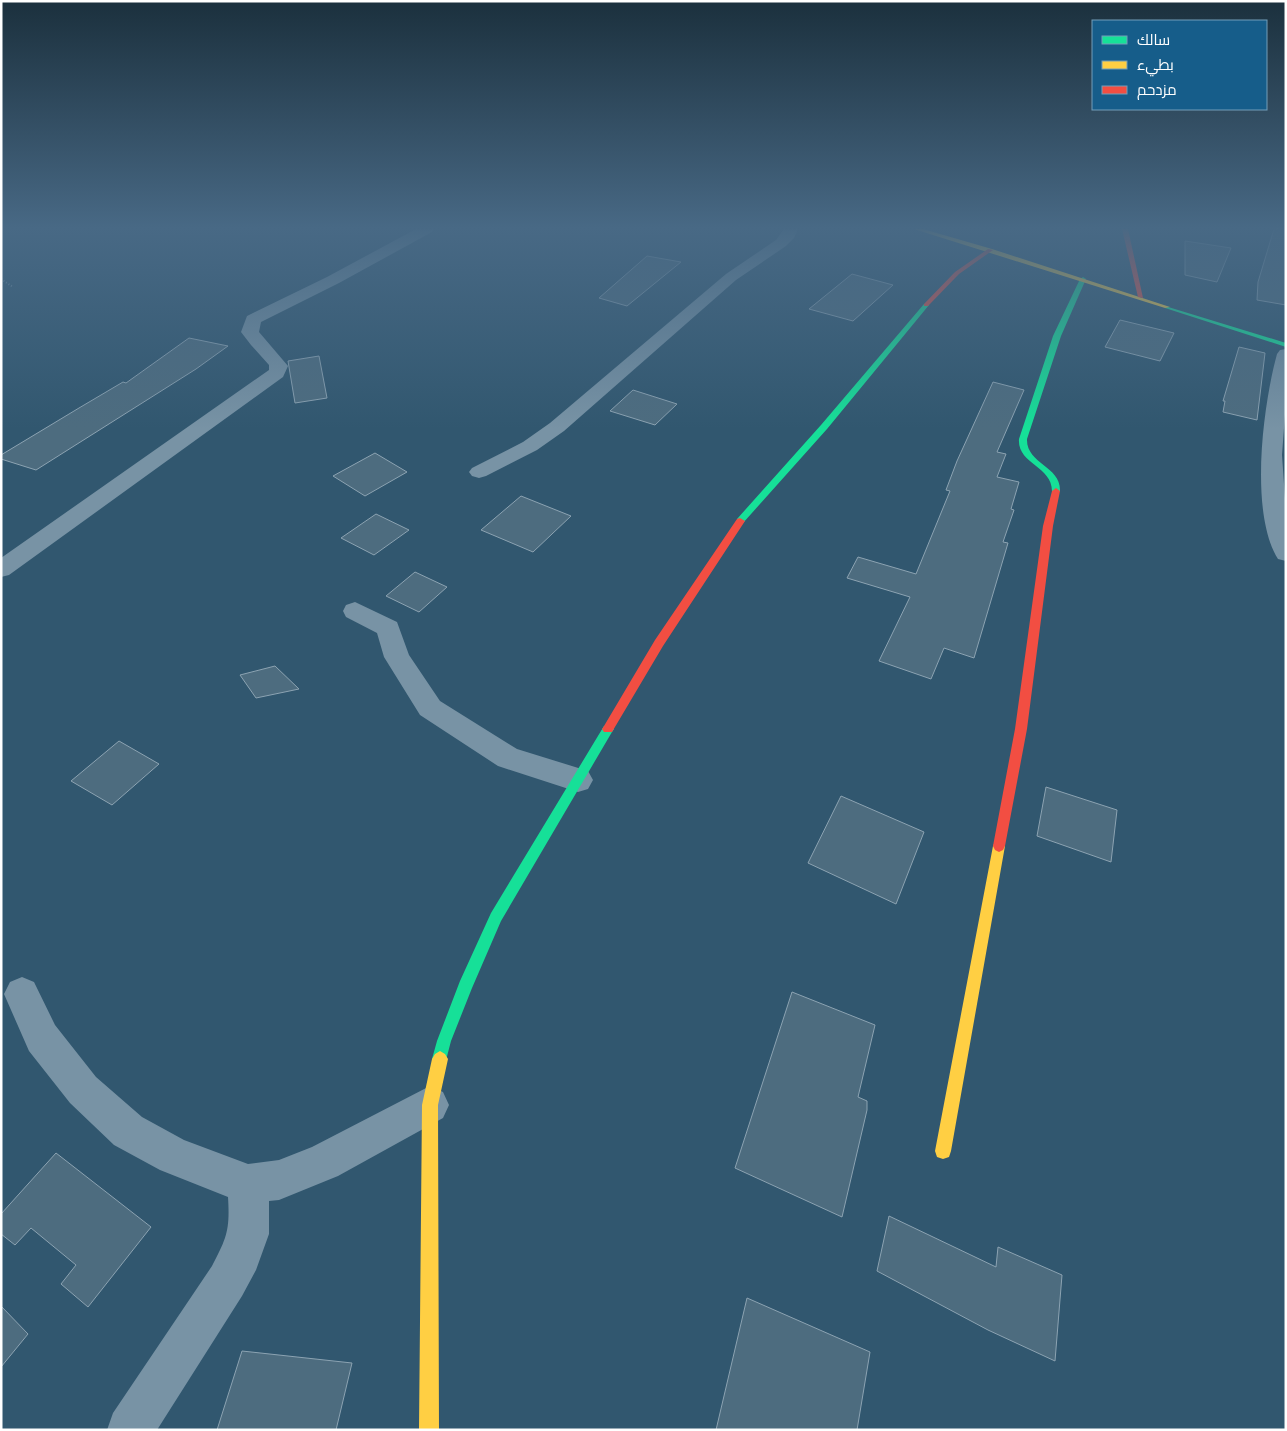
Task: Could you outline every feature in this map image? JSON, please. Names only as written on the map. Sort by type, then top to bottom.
[{"type":"main road","points":[[429,1430],[430,1105],[444,1041],[465,986],[496,917],[659,643],[740,520],[824,427],[934,296]]},
{"type":"main road","points":[[943,1151],[1021,729],[1048,526],[1057,485],[1053,476],[1025,452],[1023,445],[1024,435],[1066,310],[1074,296]]},
{"type":"main road","points":[[1134,296],[1286,345]]},
{"type":"street","points":[[1,569],[277,373],[279,366],[275,360],[263,351],[250,332],[253,320],[300,296]]},
{"type":"street","points":[[479,472],[530,446],[557,427],[709,296]]},
{"type":"street","points":[[1286,354],[1279,373],[1272,449],[1276,523],[1286,554]]},
{"type":"street","points":[[355,611],[388,628],[397,657],[430,708],[508,758],[578,780]]},
{"type":"street","points":[[22,994],[42,1038],[83,1090],[128,1131],[174,1156],[248,1184],[279,1180],[324,1162],[430,1105]]},
{"type":"street","points":[[130,1430],[227,1281],[240,1257],[246,1244],[249,1228],[248,1184]]},
{"type":"building","points":[[602,296],[640,296],[627,306],[599,298]]},
{"type":"building","points":[[825,296],[881,296],[853,321],[809,309]]},
{"type":"building","points":[[1257,296],[1286,296],[1286,305],[1257,300]]},
{"type":"building","points":[[1120,320],[1174,333],[1160,361],[1105,347]]},
{"type":"building","points":[[189,338],[228,346],[196,369],[36,470],[1,459],[1,455],[123,382],[126,383]]},
{"type":"building","points":[[1239,347],[1265,353],[1257,420],[1223,412],[1225,401],[1223,401]]},
{"type":"building","points":[[319,356],[327,398],[295,403],[288,361]]},
{"type":"building","points":[[993,382],[1024,390],[997,452],[1006,454],[997,477],[1019,482],[1011,509],[1014,510],[1003,542],[1008,543],[974,658],[944,648],[931,679],[879,661],[910,597],[847,578],[858,557],[916,574],[950,491],[946,490],[957,461]]},
{"type":"building","points":[[633,390],[677,404],[655,425],[610,411]]},
{"type":"building","points":[[375,453],[407,472],[365,496],[333,476]]},
{"type":"building","points":[[521,496],[571,516],[533,552],[481,530]]},
{"type":"building","points":[[376,514],[409,530],[374,555],[341,538]]},
{"type":"building","points":[[415,572],[447,587],[419,612],[386,596]]},
{"type":"building","points":[[275,666],[299,689],[256,698],[240,675]]},
{"type":"building","points":[[119,741],[159,764],[112,805],[71,781]]},
{"type":"building","points":[[1046,787],[1117,810],[1111,862],[1037,836]]},
{"type":"building","points":[[841,796],[924,832],[896,904],[808,863]]},
{"type":"building","points":[[792,992],[875,1025],[858,1097],[867,1101],[867,1110],[842,1217],[735,1168]]},
{"type":"building","points":[[56,1153],[151,1227],[88,1307],[61,1284],[76,1265],[31,1228],[15,1245],[1,1234],[1,1214]]},
{"type":"building","points":[[889,1216],[996,1267],[998,1247],[1062,1275],[1055,1361],[988,1330],[877,1271]]},
{"type":"building","points":[[747,1298],[870,1352],[857,1430],[716,1430]]},
{"type":"building","points":[[1,1306],[28,1334],[1,1367]]},
{"type":"building","points":[[242,1351],[352,1363],[336,1430],[217,1430]]},
{"type":"traffic: fast","points":[[1056,491],[1054,478],[1025,451],[1023,439],[1057,336],[1075,296]]},
{"type":"traffic: fast","points":[[740,521],[824,427],[926,305]]},
{"type":"traffic: fast","points":[[1167,307],[1286,345]]},
{"type":"traffic: fast","points":[[440,1059],[444,1041],[465,986],[496,917],[608,729]]},
{"type":"traffic: slow","points":[[1132,296],[1167,307]]},
{"type":"traffic: slow","points":[[943,1151],[999,846]]},
{"type":"traffic: slow","points":[[429,1430],[430,1105],[440,1059]]},
{"type":"traffic: jam","points":[[926,305],[935,296]]},
{"type":"traffic: jam","points":[[999,846],[1021,729],[1048,526],[1056,491]]},
{"type":"traffic: jam","points":[[608,729],[659,643],[740,521]]}]
